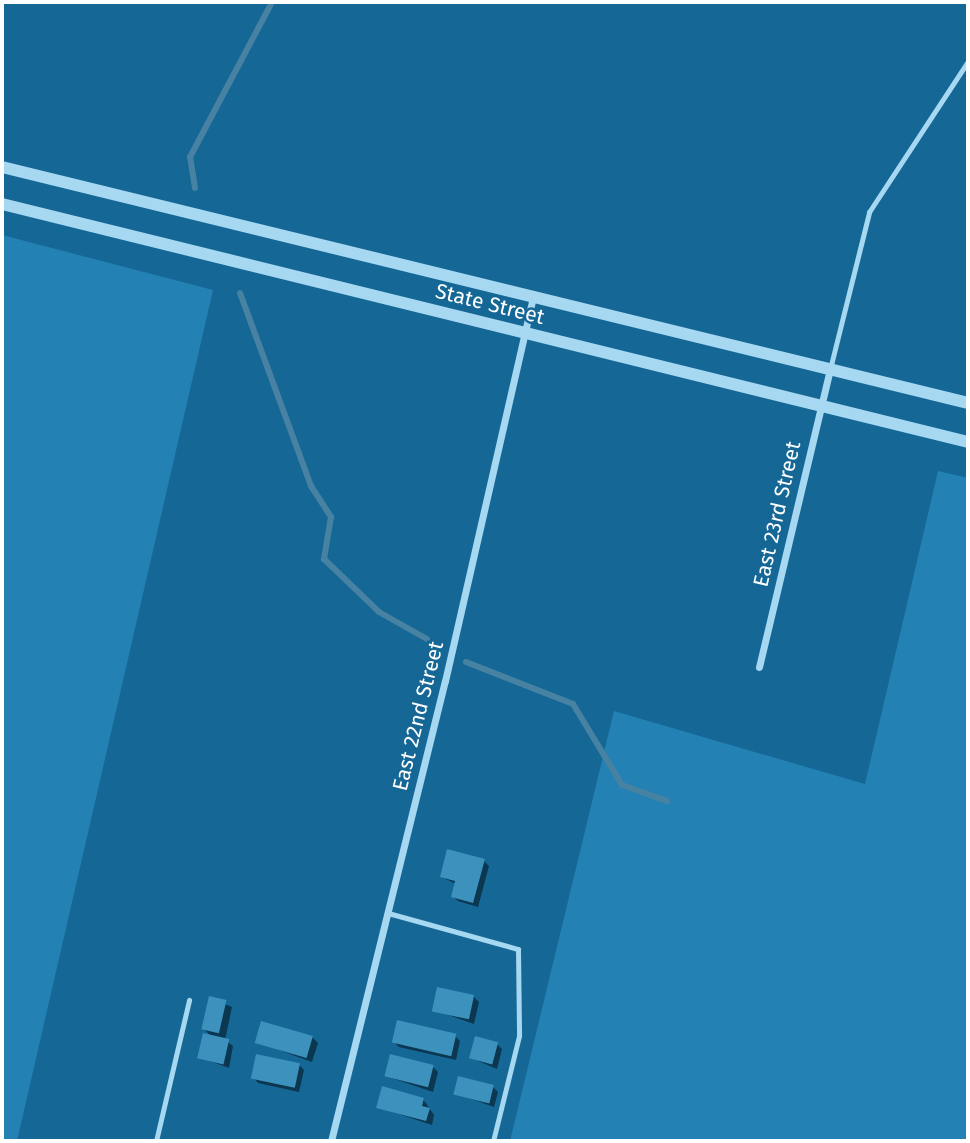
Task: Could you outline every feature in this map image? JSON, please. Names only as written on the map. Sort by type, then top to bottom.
[{"type":"street","name":"State Street","points":[[2,167],[968,403]]},
{"type":"street","name":"State Street","points":[[2,204],[968,442]]},
{"type":"street","name":"East 22nd Street","points":[[331,1141],[388,913],[533,297]]},
{"type":"street","name":"East 23rd Street","points":[[759,667],[830,369]]},
{"type":"lane","points":[[830,369],[869,212],[968,61]]},
{"type":"lane","points":[[388,913],[517,949],[519,1035],[493,1141]]},
{"type":"lane","points":[[156,1141],[189,1000]]},
{"type":"shaded area","points":[[2,235],[213,290],[17,1141],[2,1141]]},
{"type":"shaded area","points":[[938,471],[968,478],[968,1141],[510,1141],[614,711],[865,784]]},
{"type":"building","points":[[447,849],[485,859],[473,903],[451,897],[455,881],[440,877]]},
{"type":"building","points":[[437,987],[474,995],[469,1019],[432,1011]]},
{"type":"building","points":[[209,996],[227,1000],[219,1033],[201,1029]]},
{"type":"building","points":[[397,1020],[456,1034],[451,1056],[392,1042]]},
{"type":"building","points":[[261,1021],[313,1036],[307,1058],[255,1043]]},
{"type":"building","points":[[203,1033],[229,1039],[223,1064],[197,1058]]},
{"type":"building","points":[[475,1036],[498,1042],[492,1064],[469,1058]]},
{"type":"building","points":[[256,1054],[300,1063],[295,1088],[251,1078]]},
{"type":"building","points":[[390,1054],[434,1065],[428,1087],[384,1076]]},
{"type":"building","points":[[458,1076],[494,1085],[489,1103],[453,1094]]},
{"type":"building","points":[[382,1086],[424,1098],[422,1106],[430,1108],[426,1121],[376,1108]]},
{"type":"waterway","points":[[195,188],[190,157],[272,2]]},
{"type":"waterway","points":[[240,293],[311,486],[331,517],[324,559],[379,612],[427,639]]},
{"type":"waterway","points":[[466,662],[573,704],[622,785],[667,801]]}]
